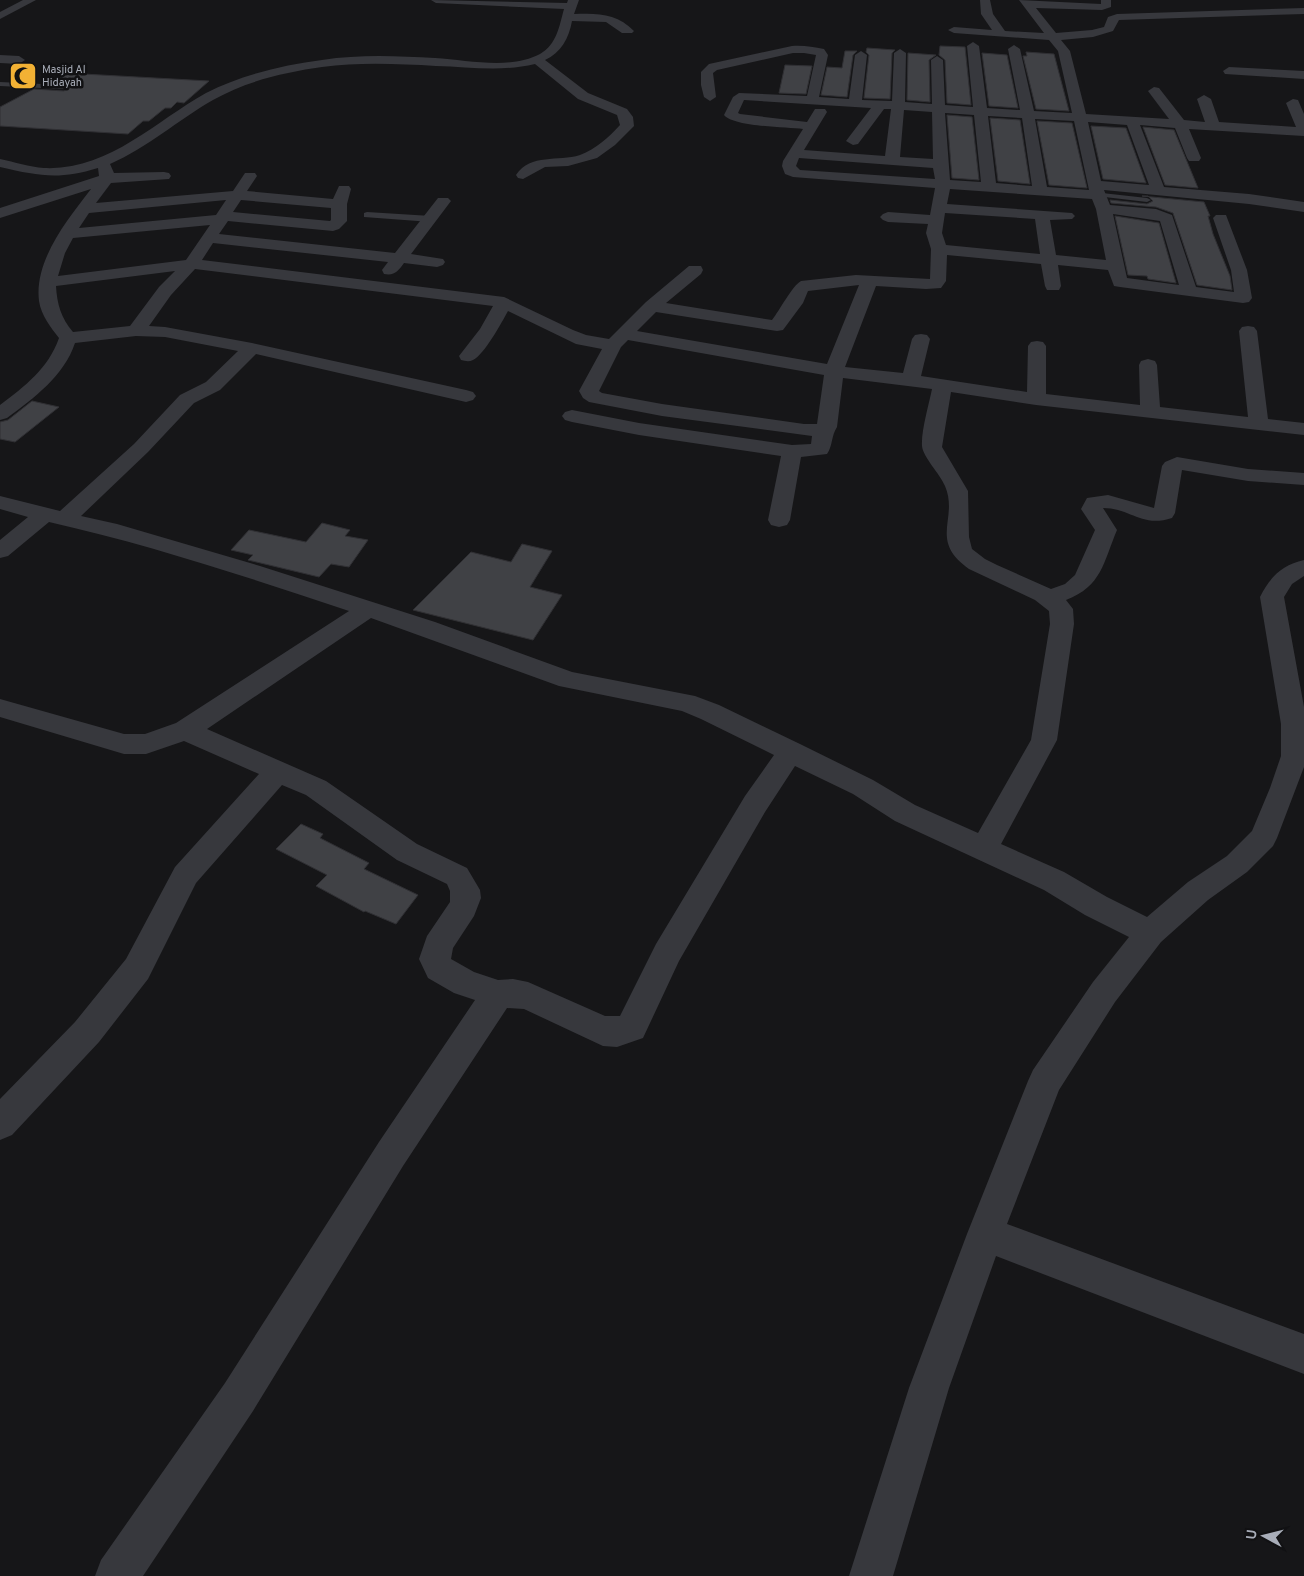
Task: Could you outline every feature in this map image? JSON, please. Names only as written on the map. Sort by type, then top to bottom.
[{"type":"street","points":[[0,16],[31,0]]},
{"type":"street","points":[[436,0],[571,8],[608,18],[616,22],[623,30],[628,31]]},
{"type":"street","points":[[984,0],[988,17],[1001,34]]},
{"type":"street","points":[[1026,2],[1102,7],[1107,5],[1106,0]]},
{"type":"street","points":[[1299,0],[1304,5]]},
{"type":"street","points":[[1026,2],[1064,51],[1119,282]]},
{"type":"street","points":[[0,213],[104,171],[128,150],[218,92],[277,73],[337,61],[357,60],[489,65],[514,64],[536,59],[554,49],[563,38],[571,8]]},
{"type":"street","points":[[954,30],[1052,36],[1102,32],[1109,29],[1112,19],[1117,17],[1304,11]]},
{"type":"street","points":[[989,47],[969,46],[981,112],[989,188]]},
{"type":"street","points":[[1029,49],[1010,48],[1028,114],[1040,191]]},
{"type":"street","points":[[710,97],[708,72],[712,68],[721,64],[804,49],[820,52],[822,55],[819,102],[811,126],[789,166],[790,171],[798,174],[1098,196],[1152,195],[1249,199],[1304,207]]},
{"type":"street","points":[[1047,50],[1064,51]]},
{"type":"street","points":[[892,161],[898,107],[900,53]]},
{"type":"street","points":[[772,98],[776,55]]},
{"type":"street","points":[[855,104],[861,55]]},
{"type":"street","points":[[0,59],[19,60]]},
{"type":"street","points":[[523,175],[539,163],[567,162],[586,158],[604,148],[626,126],[626,117],[622,112],[583,96],[536,59]]},
{"type":"street","points":[[761,356],[766,341],[791,308],[802,288],[807,285],[856,280],[935,284],[938,281],[936,227],[943,185],[940,164],[937,60]]},
{"type":"street","points":[[1229,72],[1304,75]]},
{"type":"street","points":[[1154,91],[1180,124],[1194,158]]},
{"type":"street","points":[[811,126],[732,117],[739,96],[1304,132],[1293,102]]},
{"type":"street","points":[[1204,98],[1213,126]]},
{"type":"street","points":[[853,141],[880,105]]},
{"type":"street","points":[[1250,113],[1259,129]]},
{"type":"street","points":[[1132,120],[1152,195]]},
{"type":"street","points":[[803,139],[820,140]]},
{"type":"street","points":[[837,141],[895,144]]},
{"type":"street","points":[[796,154],[940,164]]},
{"type":"street","points":[[0,163],[34,171],[82,169],[104,171],[119,177],[164,176]]},
{"type":"street","points":[[36,185],[60,177],[61,171]]},
{"type":"street","points":[[68,338],[58,326],[48,302],[49,282],[59,250],[104,171]]},
{"type":"street","points":[[136,331],[165,291],[190,264],[250,176]]},
{"type":"street","points":[[68,234],[222,218],[333,226],[339,221],[342,197],[236,195],[84,209]]},
{"type":"street","points":[[1098,196],[1168,218],[1189,291]]},
{"type":"street","points":[[376,286],[431,219],[443,201]]},
{"type":"street","points":[[936,227],[1042,215],[1067,216]]},
{"type":"street","points":[[1042,215],[1053,286]]},
{"type":"street","points":[[888,217],[936,227],[1049,259],[1119,282],[1243,298],[1239,270],[1221,218]]},
{"type":"street","points":[[936,227],[952,234]]},
{"type":"street","points":[[207,238],[437,262]]},
{"type":"street","points":[[1026,239],[1045,241]]},
{"type":"street","points":[[49,282],[190,264],[504,302],[582,340],[619,340],[761,356],[834,371],[911,380],[1036,399],[1304,430]]},
{"type":"street","points":[[695,270],[652,306],[619,340],[589,390],[590,394],[596,398],[662,410],[804,430],[823,429],[827,427],[834,371],[870,280]]},
{"type":"street","points":[[468,356],[488,331],[504,302]]},
{"type":"street","points":[[652,306],[776,326]]},
{"type":"street","points":[[68,338],[136,331],[165,332],[252,348],[466,396]]},
{"type":"street","points":[[1248,331],[1259,425]]},
{"type":"street","points":[[0,414],[29,392],[52,369],[65,350],[68,338]]},
{"type":"street","points":[[911,380],[921,339]]},
{"type":"street","points":[[1036,399],[1037,346]]},
{"type":"street","points":[[0,551],[55,517],[141,448],[187,399],[213,386],[252,348]]},
{"type":"street","points":[[1148,365],[1150,412]]},
{"type":"street","points":[[942,386],[932,447],[955,485],[959,496],[958,543],[967,557],[1049,598],[1061,609],[1062,624],[1044,740],[984,848]]},
{"type":"street","points":[[572,416],[792,451],[820,450],[822,448],[823,429]]},
{"type":"street","points":[[779,520],[792,451]]},
{"type":"street","points":[[1049,598],[1072,589],[1085,579],[1106,530],[1092,509],[1095,503],[1100,501],[1112,503],[1151,515],[1164,513],[1172,466],[1177,463],[1248,474],[1304,479]]},
{"type":"street","points":[[0,502],[109,529],[252,570],[369,609],[568,680],[686,703],[710,712],[791,751],[863,788],[905,813],[1054,880],[1096,906],[1150,933]]},
{"type":"street","points":[[871,1576],[929,1388],[985,1234],[1045,1081],[1104,992],[1150,933],[1198,891],[1237,864],[1262,838],[1281,796],[1294,756],[1294,724],[1272,597],[1278,583],[1290,572],[1304,568]]},
{"type":"street","points":[[0,708],[124,744],[146,744],[185,730],[369,609]]},
{"type":"street","points":[[185,730],[316,788],[407,852],[457,876],[465,890],[466,898],[463,907],[438,945],[436,958],[439,968],[465,984],[498,994],[513,993],[528,996],[603,1031],[617,1032],[631,1028],[666,953],[756,804],[791,751]]},
{"type":"street","points":[[0,1123],[87,1032],[137,969],[185,875],[278,772]]},
{"type":"street","points":[[117,1576],[239,1397],[391,1154],[498,994]]},
{"type":"street","points":[[985,1234],[1304,1354]]},
{"type":"lane","points":[[0,84],[63,87]]},
{"type":"lane","points":[[367,215],[431,219]]},
{"type":"building","points":[[940,46],[965,47],[971,105],[947,103],[945,60],[939,55]]},
{"type":"building","points":[[867,48],[895,50],[892,53],[890,99],[864,98],[869,55],[866,52]]},
{"type":"building","points":[[845,51],[857,51],[853,55],[847,97],[821,95],[827,67],[842,68]]},
{"type":"building","points":[[1026,52],[1054,54],[1069,111],[1036,109],[1023,56],[1027,56]]},
{"type":"building","points":[[908,53],[936,55],[929,60],[930,102],[907,100]]},
{"type":"building","points":[[982,53],[1007,55],[1018,108],[989,106]]},
{"type":"building","points":[[785,65],[812,66],[806,94],[779,93]]},
{"type":"building","points":[[65,73],[209,81],[184,103],[177,102],[171,108],[165,108],[149,121],[143,121],[128,134],[0,126],[0,107],[34,89],[64,91],[68,88],[64,83],[48,82]]},
{"type":"building","points":[[947,115],[972,117],[979,180],[952,178]]},
{"type":"building","points":[[990,118],[1020,120],[1030,184],[998,181]]},
{"type":"building","points":[[1037,121],[1072,123],[1087,188],[1049,185]]},
{"type":"building","points":[[1091,126],[1126,128],[1146,183],[1103,179]]},
{"type":"building","points":[[1143,127],[1174,130],[1198,188],[1165,185]]},
{"type":"building","points":[[1149,197],[1204,202],[1210,216],[1208,216],[1213,234],[1230,276],[1232,290],[1197,285],[1173,213],[1156,207],[1111,203],[1110,200],[1147,204],[1153,201]]},
{"type":"building","points":[[1115,216],[1159,223],[1176,283],[1148,279],[1147,276],[1128,275]]},
{"type":"building","points":[[32,401],[59,407],[15,442],[0,439],[0,422],[8,420]]},
{"type":"building","points":[[322,523],[350,530],[345,536],[368,540],[349,567],[331,564],[319,577],[248,560],[253,555],[231,550],[249,530],[306,542]]},
{"type":"building","points":[[522,544],[552,551],[530,587],[562,595],[533,640],[413,610],[471,552],[511,562]]},
{"type":"building","points":[[301,824],[323,834],[320,838],[369,863],[364,869],[418,895],[396,924],[364,912],[316,886],[327,875],[276,849]]},
{"type":"place","name":"Masjid Al Hidayah","points":[[23,76]]}]
